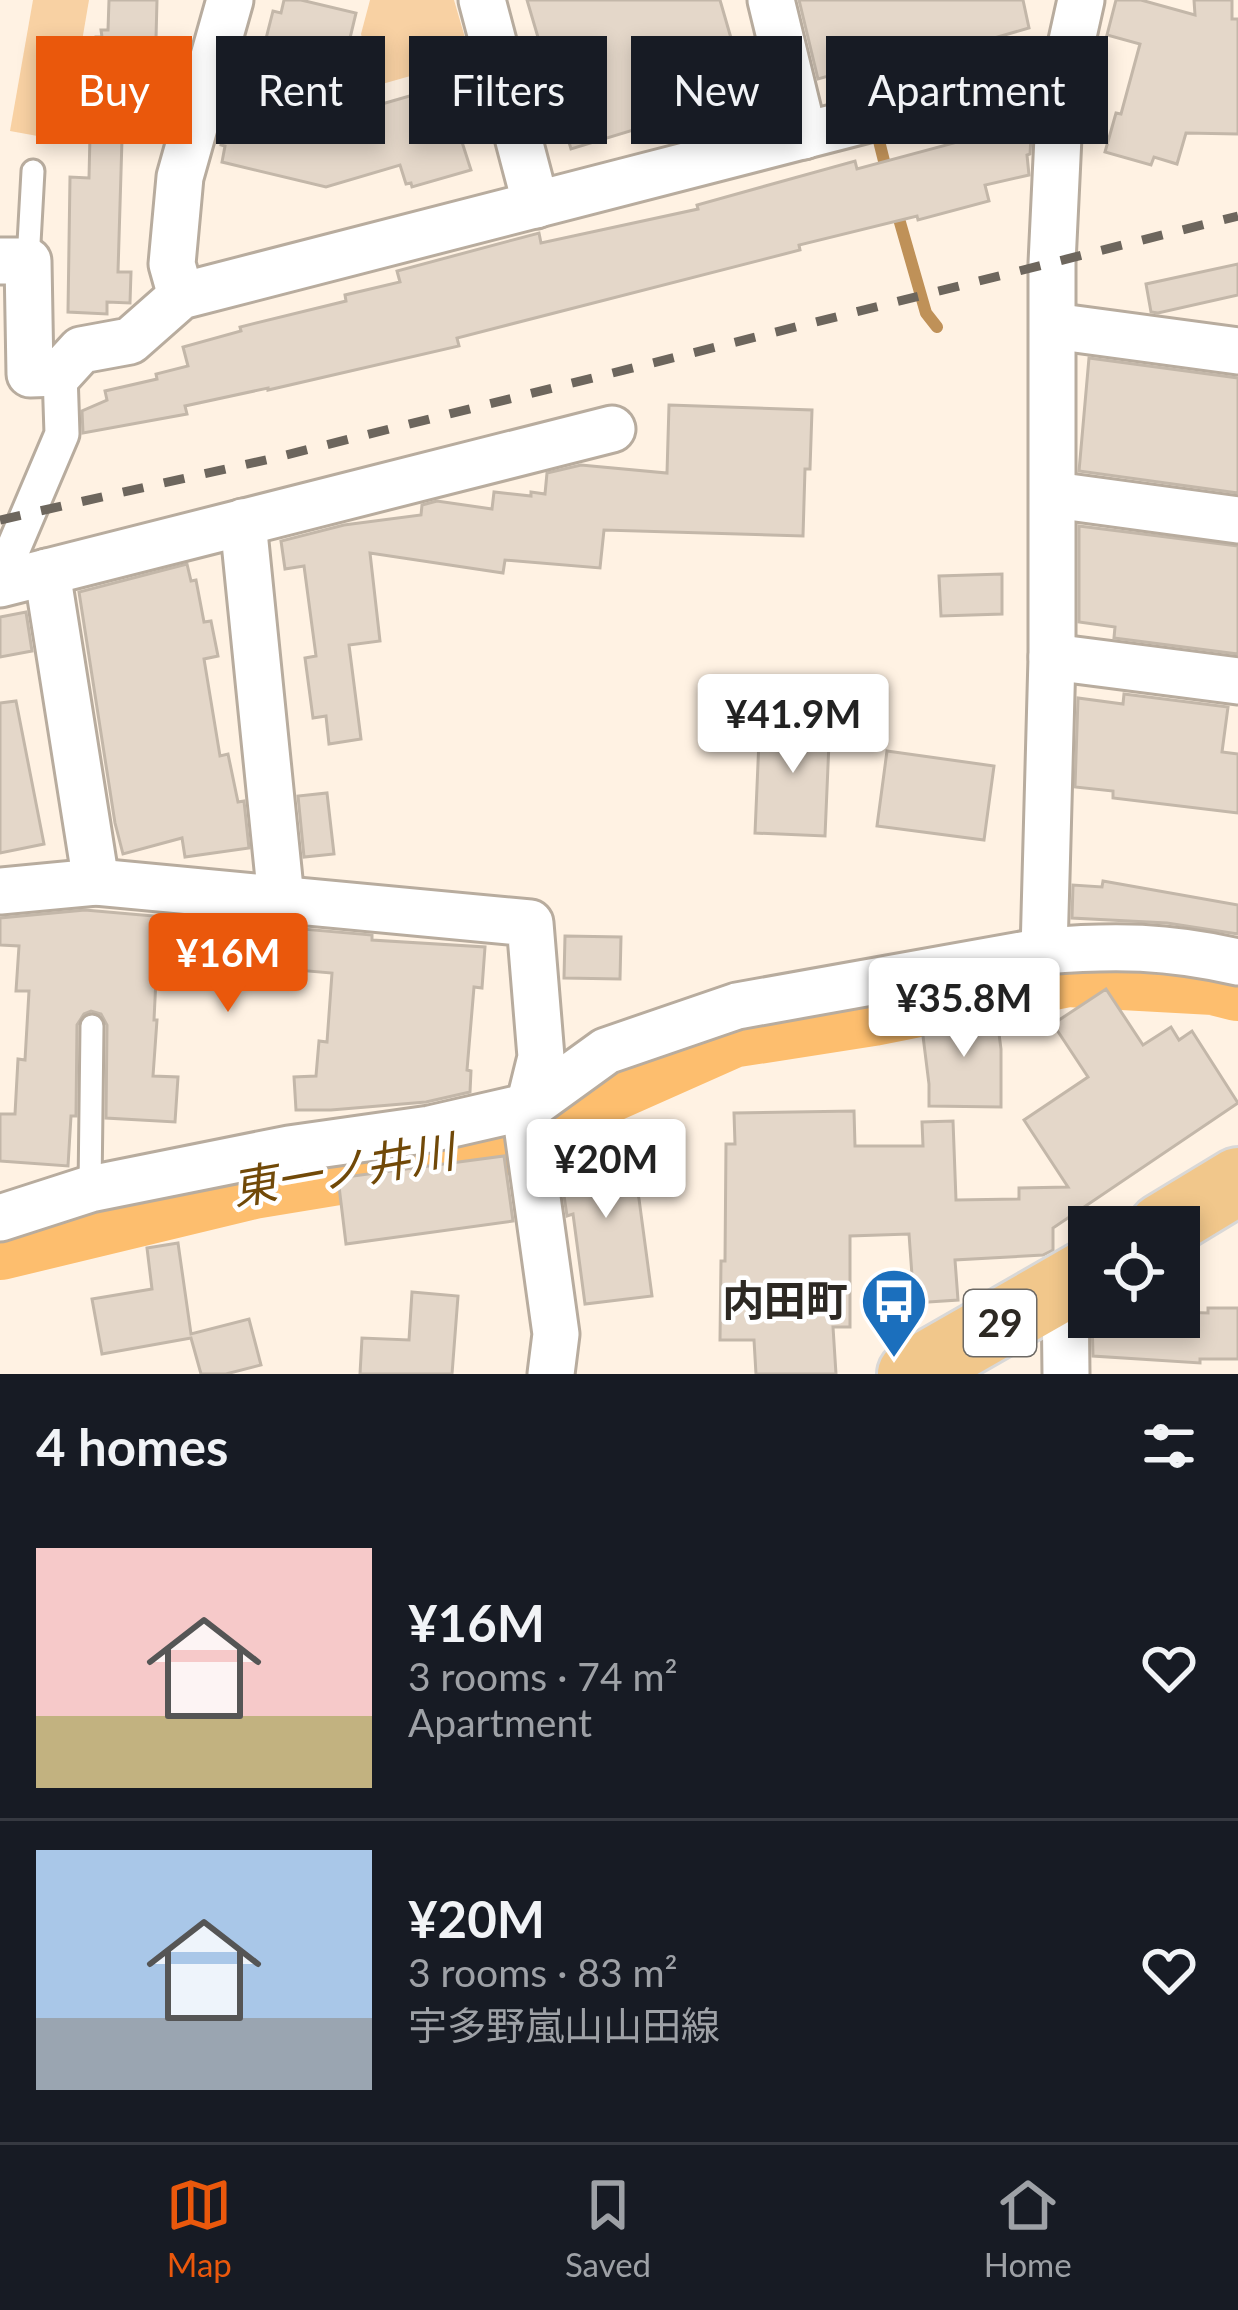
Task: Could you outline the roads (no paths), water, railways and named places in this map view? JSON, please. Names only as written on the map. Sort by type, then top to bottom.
[{"type":"main road","points":[[1196,1206],[1238,1180]]},
{"type":"main road","name":"29","points":[[911,1374],[1068,1284]]},
{"type":"street","points":[[181,296],[172,264],[180,177],[230,0]]},
{"type":"street","points":[[482,0],[536,205]]},
{"type":"street","points":[[771,0],[804,136]]},
{"type":"street","points":[[1073,36],[1081,0]]},
{"type":"street","points":[[96,882],[18,579],[8,561],[62,434],[60,373],[81,350],[130,341],[181,296],[826,130]]},
{"type":"street","points":[[1044,952],[1058,144]]},
{"type":"street","points":[[14,261],[30,374],[60,373]]},
{"type":"street","points":[[1053,326],[1234,345]]},
{"type":"street","points":[[18,579],[612,429]]},
{"type":"street","points":[[1054,495],[1238,520]]},
{"type":"street","points":[[243,522],[281,899]]},
{"type":"street","points":[[1052,657],[1238,681]]},
{"type":"street","points":[[0,891],[96,882],[530,923],[541,1057],[528,1122],[556,1334],[551,1374]]},
{"type":"street","points":[[0,1219],[90,1189],[289,1149],[430,1129],[528,1122],[606,1051],[737,1006],[1044,952],[1106,946],[1183,950],[1238,962]]},
{"type":"street","points":[[1066,1374],[1070,1338]]},
{"type":"lane","points":[[14,261],[33,171]]},
{"type":"lane","points":[[90,1189],[92,1026]]},
{"type":"waterway","points":[[880,144],[887,173]]},
{"type":"waterway","points":[[895,205],[926,313],[937,327]]},
{"type":"waterway","name":"東一ノ井川","points":[[0,1244],[253,1183],[490,1144],[731,1032],[873,1010],[1068,971],[1214,979],[1238,985]]},
{"type":"railway","points":[[0,520],[270,459],[1238,216]]},
{"type":"place","name":"内田町","points":[[894,1360]]}]
